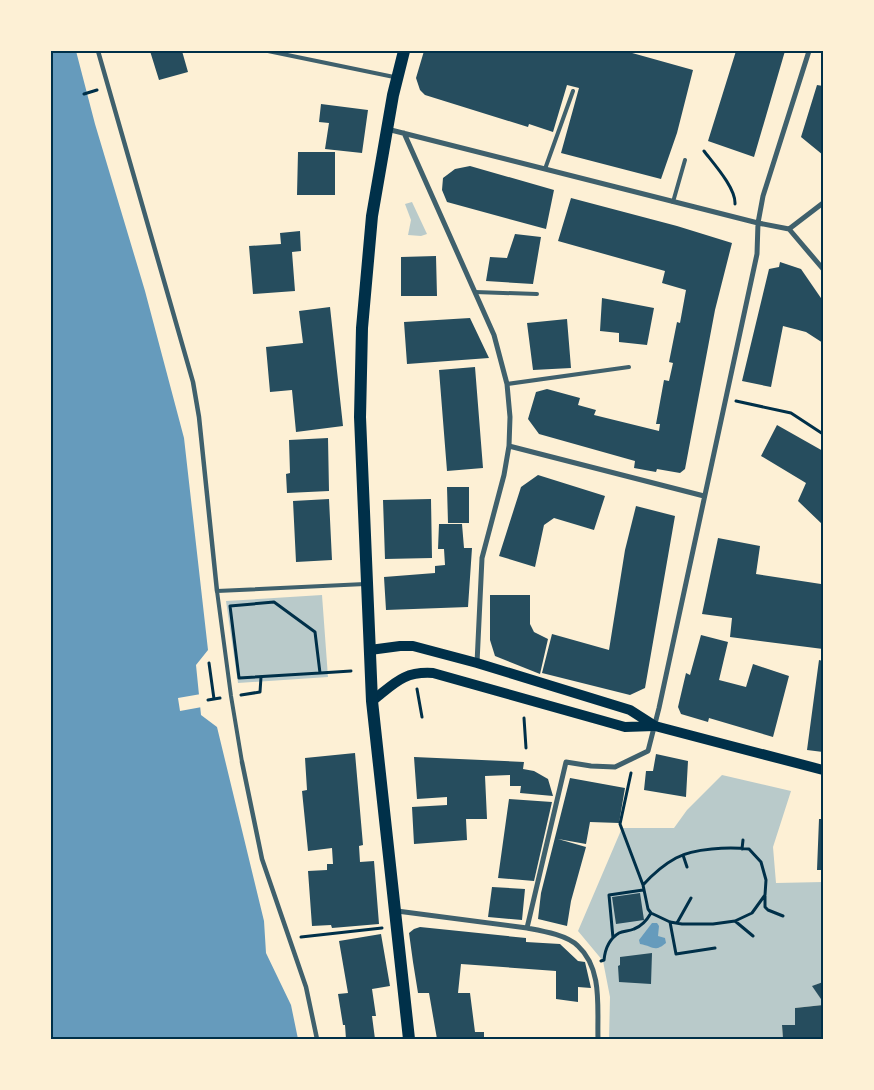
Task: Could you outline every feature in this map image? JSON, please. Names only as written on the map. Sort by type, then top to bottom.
[{"type":"main road","points":[[404,51],[387,129],[372,216],[362,328],[360,417],[372,701],[409,1039]]},
{"type":"main road","points":[[370,650],[413,646],[477,663],[630,710],[655,726]]},
{"type":"main road","points":[[372,701],[406,675],[419,672],[432,673],[625,727],[655,726],[823,770]]},
{"type":"street","points":[[98,51],[193,382],[199,417],[217,591]]},
{"type":"street","points":[[528,928],[566,762],[615,767],[648,751],[655,726],[756,254],[758,223],[763,196],[809,51]]},
{"type":"street","points":[[387,129],[673,202],[789,229],[823,269]]},
{"type":"street","points":[[404,133],[494,334],[506,384],[510,417],[509,446],[504,475],[482,558],[477,663]]},
{"type":"street","points":[[789,229],[823,203]]},
{"type":"street","points":[[509,446],[704,496]]},
{"type":"street","points":[[242,762],[262,859],[306,986],[317,1039]]},
{"type":"street","points":[[396,911],[528,928],[553,933],[578,946],[592,966],[597,988],[598,1039]]},
{"type":"lane","points":[[268,51],[397,78]]},
{"type":"lane","points":[[545,169],[572,91]]},
{"type":"lane","points":[[673,202],[685,160]]},
{"type":"lane","points":[[475,292],[537,294]]},
{"type":"lane","points":[[506,384],[629,367]]},
{"type":"lane","points":[[242,762],[217,591],[367,584]]},
{"type":"path","points":[[704,152],[720,171],[736,198],[735,204]]},
{"type":"path","points":[[736,401],[791,413],[823,434]]},
{"type":"path","points":[[320,673],[315,632],[274,602],[230,606],[239,678],[261,677],[351,671]]},
{"type":"path","points":[[209,663],[214,699]]},
{"type":"path","points":[[260,692],[261,677]]},
{"type":"path","points":[[417,689],[422,716]]},
{"type":"path","points":[[524,718],[526,748]]},
{"type":"path","points":[[630,761],[631,774],[620,824],[643,885],[648,908],[652,913],[676,923],[713,924],[735,921],[752,913],[765,895]]},
{"type":"path","points":[[742,849],[743,840]]},
{"type":"path","points":[[643,885],[665,864],[683,855],[724,849],[749,849],[761,862],[766,880],[765,907],[782,916]]},
{"type":"path","points":[[683,855],[687,867]]},
{"type":"path","points":[[614,938],[609,895],[643,890]]},
{"type":"path","points":[[676,923],[691,898]]},
{"type":"path","points":[[604,960],[606,950],[619,933],[635,929],[646,921],[652,913]]},
{"type":"path","points":[[735,921],[753,936]]},
{"type":"path","points":[[670,922],[676,954],[715,948]]},
{"type":"path","points":[[288,938],[398,927]]},
{"type":"shaded area","points":[[412,202],[427,234],[421,236],[408,235],[411,220],[405,204]]},
{"type":"shaded area","points":[[322,595],[328,677],[238,683],[226,601]]},
{"type":"shaded area","points":[[722,775],[791,791],[773,847],[776,883],[823,882],[823,982],[813,986],[823,1005],[795,1008],[795,1025],[782,1025],[783,1039],[609,1039],[610,997],[603,961],[578,931],[622,828],[674,828],[687,810]]},
{"type":"water","points":[[51,51],[76,51],[95,124],[145,291],[184,438],[208,650],[196,665],[201,715],[217,727],[264,921],[266,953],[291,1005],[298,1039],[51,1039]]},
{"type":"water","points":[[652,923],[657,923],[659,926],[658,936],[665,938],[666,943],[659,948],[640,944],[639,940]]},
{"type":"pier","points":[[201,694],[202,707],[180,711],[178,698]]},
{"type":"building","points":[[150,51],[182,51],[188,72],[159,80]]},
{"type":"building","points":[[424,51],[625,51],[693,70],[677,133],[661,179],[561,153],[579,88],[567,85],[553,132],[529,124],[528,127],[425,95],[420,90],[416,78]]},
{"type":"building","points":[[736,51],[785,51],[754,157],[708,141]]},
{"type":"building","points":[[817,85],[823,86],[823,155],[801,137]]},
{"type":"building","points":[[321,104],[368,110],[362,153],[325,149],[329,123],[319,122]]},
{"type":"building","points":[[298,152],[335,152],[335,195],[297,195]]},
{"type":"building","points":[[470,166],[554,190],[546,229],[447,202],[442,190],[443,178],[455,169]]},
{"type":"building","points":[[571,198],[677,226],[732,243],[715,310],[685,469],[680,473],[657,469],[656,472],[634,468],[635,461],[539,434],[528,419],[536,392],[547,389],[580,398],[578,405],[596,410],[594,415],[659,431],[660,424],[656,424],[664,380],[669,381],[673,363],[669,362],[677,322],[680,323],[686,290],[662,283],[665,271],[558,241]]},
{"type":"building","points":[[300,231],[301,251],[292,252],[295,291],[253,294],[249,246],[281,244],[280,233]]},
{"type":"building","points":[[515,234],[541,237],[533,284],[486,281],[490,257],[507,258]]},
{"type":"building","points":[[436,256],[437,296],[401,296],[401,257]]},
{"type":"building","points":[[780,262],[801,269],[823,301],[823,343],[806,332],[783,326],[771,387],[742,381],[769,269],[779,267]]},
{"type":"building","points":[[602,298],[654,308],[647,345],[619,342],[619,333],[600,331]]},
{"type":"building","points":[[330,307],[343,426],[296,432],[292,390],[270,392],[266,347],[303,343],[299,311]]},
{"type":"building","points":[[470,318],[489,358],[407,364],[404,322]]},
{"type":"building","points":[[567,319],[571,368],[533,370],[527,323]]},
{"type":"building","points":[[475,367],[483,468],[447,471],[439,370]]},
{"type":"building","points":[[777,425],[823,451],[823,525],[798,501],[806,483],[761,456]]},
{"type":"building","points":[[328,438],[329,491],[287,493],[286,474],[290,473],[289,440]]},
{"type":"building","points":[[538,475],[605,496],[594,530],[554,518],[544,525],[535,567],[499,556],[521,487]]},
{"type":"building","points":[[447,487],[469,487],[469,523],[448,523]]},
{"type":"building","points":[[329,499],[332,560],[296,562],[293,501]]},
{"type":"building","points":[[431,499],[432,558],[385,559],[383,500]]},
{"type":"building","points":[[636,506],[675,516],[645,688],[630,695],[542,673],[552,634],[609,650],[625,550]]},
{"type":"building","points":[[439,524],[462,524],[464,548],[472,548],[468,607],[386,610],[384,577],[435,573],[435,566],[445,565],[444,549],[438,549]]},
{"type":"building","points":[[718,538],[760,546],[756,574],[821,584],[823,588],[823,649],[730,637],[732,618],[702,614]]},
{"type":"building","points":[[490,595],[530,595],[530,624],[534,632],[548,639],[540,674],[495,656],[490,640]]},
{"type":"building","points":[[701,635],[728,642],[719,680],[746,687],[753,664],[789,676],[773,737],[709,718],[708,722],[681,714],[678,707],[686,673],[690,675]]},
{"type":"building","points":[[819,660],[823,661],[823,752],[807,750]]},
{"type":"building","points":[[355,753],[363,845],[359,846],[360,862],[374,861],[379,924],[332,928],[331,925],[312,926],[308,871],[327,870],[327,864],[333,864],[332,848],[308,851],[302,791],[307,790],[305,758]]},
{"type":"building","points":[[656,754],[688,761],[686,797],[644,790],[646,771],[653,771]]},
{"type":"building","points":[[414,757],[524,762],[523,769],[534,771],[548,779],[553,796],[520,793],[521,786],[510,786],[510,775],[485,776],[487,819],[466,819],[467,840],[414,844],[412,807],[447,805],[447,797],[417,799]]},
{"type":"building","points":[[570,778],[625,788],[619,823],[590,822],[586,844],[558,839],[586,847],[571,901],[567,926],[538,919],[541,893]]},
{"type":"building","points":[[509,799],[552,802],[534,881],[498,878]]},
{"type":"building","points":[[819,819],[823,819],[823,870],[817,870]]},
{"type":"building","points":[[492,887],[525,889],[522,920],[488,917]]},
{"type":"building","points":[[640,893],[644,920],[616,924],[612,897]]},
{"type":"building","points":[[420,927],[526,938],[526,942],[560,944],[578,961],[585,962],[591,988],[578,987],[578,1002],[556,999],[556,971],[461,964],[458,993],[470,993],[475,1032],[484,1032],[484,1039],[437,1039],[429,993],[418,993],[413,962],[409,933]]},
{"type":"building","points":[[381,934],[390,986],[372,989],[376,1016],[372,1016],[375,1039],[346,1039],[338,994],[348,993],[339,941]]},
{"type":"building","points":[[652,953],[651,984],[619,982],[618,966],[620,965],[620,957]]},
{"type":"building","points":[[823,982],[823,1002],[812,986]]},
{"type":"building","points":[[823,1005],[823,1039],[783,1039],[782,1025],[795,1025],[795,1008]]}]
